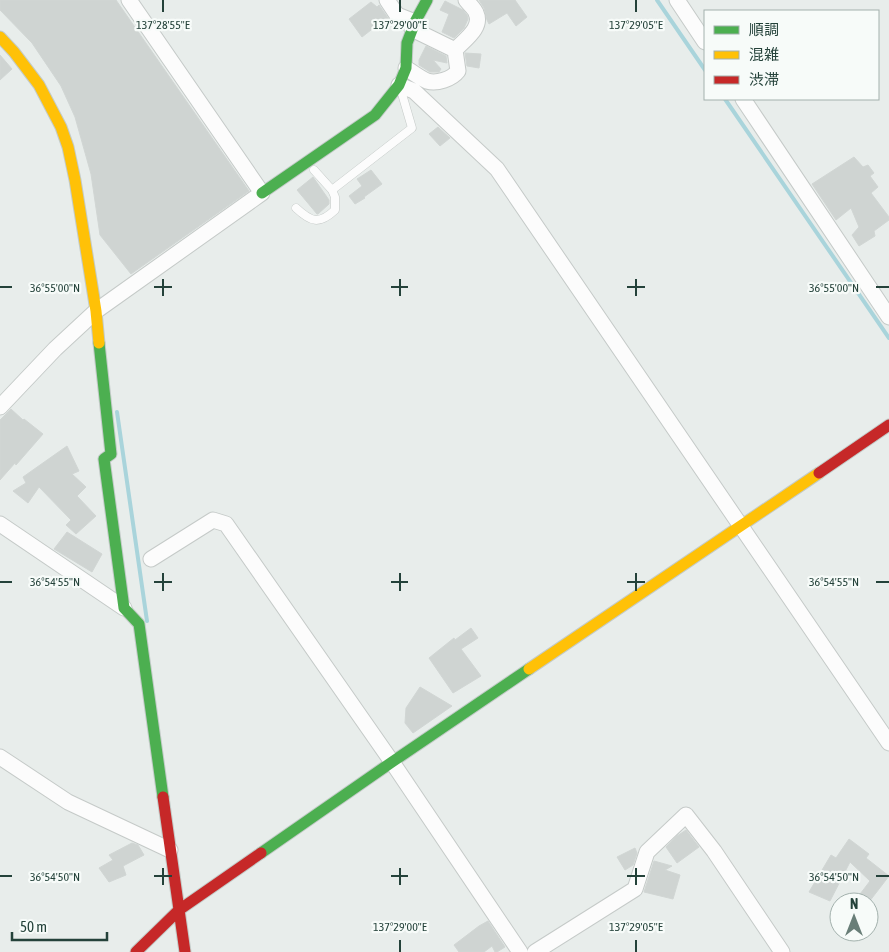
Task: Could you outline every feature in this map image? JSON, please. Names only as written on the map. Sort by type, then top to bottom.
[{"type":"street","points":[[129,0],[262,193]]},
{"type":"street","points":[[387,0],[397,15],[455,50]]},
{"type":"street","points":[[1,404],[55,349],[96,311],[262,193],[376,116],[399,85],[406,68],[407,43],[413,26],[427,0]]},
{"type":"street","points":[[455,50],[474,30],[478,22],[476,13],[466,0]]},
{"type":"street","points":[[677,0],[704,40]]},
{"type":"street","points":[[0,37],[39,85],[61,127],[68,147],[96,311],[110,454],[104,459],[124,608]]},
{"type":"street","points":[[406,68],[428,81],[443,80],[454,76],[458,71],[455,50]]},
{"type":"street","points":[[399,85],[414,91],[497,169],[889,743]]},
{"type":"street","points":[[744,100],[889,317]]},
{"type":"street","points":[[136,952],[179,910],[392,762],[889,425]]},
{"type":"street","points":[[151,559],[213,520],[226,524],[392,762],[520,952]]},
{"type":"street","points":[[0,524],[124,608],[139,624],[185,952]]},
{"type":"street","points":[[0,757],[68,802],[170,850]]},
{"type":"street","points":[[535,952],[635,889],[647,852],[686,815],[714,851],[782,952]]},
{"type":"lane","points":[[332,190],[412,128],[399,85]]},
{"type":"lane","points":[[296,208],[307,219],[319,220],[327,217],[335,210],[335,197],[332,190],[314,170]]},
{"type":"building","points":[[0,0],[116,0],[249,191],[131,274],[100,235],[91,174],[75,117],[61,86],[32,43],[0,10]]},
{"type":"building","points":[[479,0],[515,0],[527,17],[516,26],[507,13],[489,24],[484,8]]},
{"type":"building","points":[[445,1],[463,10],[468,19],[464,28],[454,38],[442,32],[449,14],[440,10]]},
{"type":"building","points":[[371,2],[377,7],[379,5],[390,21],[386,30],[380,23],[362,37],[349,19]]},
{"type":"building","points":[[426,46],[446,56],[447,63],[433,60],[441,69],[439,72],[430,72],[419,65],[419,60]]},
{"type":"building","points":[[465,53],[481,54],[479,68],[467,66]]},
{"type":"building","points":[[0,55],[12,69],[0,80]]},
{"type":"building","points":[[438,127],[450,138],[440,146],[429,134]]},
{"type":"building","points":[[854,157],[863,167],[868,165],[874,173],[870,176],[878,187],[871,193],[889,217],[889,220],[874,231],[875,236],[859,246],[852,235],[859,227],[851,208],[836,220],[812,184]]},
{"type":"building","points":[[371,170],[382,184],[355,204],[349,196],[362,186],[357,179]]},
{"type":"building","points":[[313,177],[329,200],[329,204],[318,214],[297,190]]},
{"type":"building","points":[[11,409],[43,434],[0,480],[0,420]]},
{"type":"building","points":[[67,446],[79,471],[72,474],[86,487],[77,496],[96,516],[76,534],[66,525],[71,520],[39,487],[28,503],[13,491],[26,483],[23,477]]},
{"type":"building","points":[[67,532],[102,554],[92,572],[54,549]]},
{"type":"building","points":[[471,628],[478,638],[461,649],[481,676],[453,693],[429,658],[454,638],[455,640]]},
{"type":"building","points":[[420,687],[452,706],[413,733],[405,723],[406,708]]},
{"type":"building","points":[[686,830],[699,847],[677,863],[666,847]]},
{"type":"building","points":[[849,839],[869,854],[866,858],[889,876],[877,892],[862,892],[870,881],[850,862],[835,892],[829,892],[829,901],[809,892],[831,855],[836,858]]},
{"type":"building","points":[[132,843],[138,845],[144,855],[123,866],[126,875],[109,882],[99,868],[113,860],[109,855]]},
{"type":"building","points":[[635,848],[637,853],[633,865],[625,870],[617,857]]},
{"type":"building","points":[[654,861],[672,866],[665,870],[680,875],[673,899],[644,892]]},
{"type":"building","points":[[488,921],[505,947],[497,952],[495,952],[492,946],[484,952],[459,952],[454,945]]},
{"type":"waterway","points":[[657,0],[704,69]]},
{"type":"waterway","points":[[726,100],[889,338]]},
{"type":"waterway","points":[[117,412],[147,621]]},
{"type":"traffic: fast","points":[[262,193],[375,115],[399,85],[406,68],[407,43],[415,22],[427,0]]},
{"type":"traffic: fast","points":[[99,343],[111,454],[104,459],[124,608],[139,624],[163,797]]},
{"type":"traffic: fast","points":[[261,853],[529,669]]},
{"type":"traffic: slow","points":[[0,37],[39,85],[61,127],[68,147],[96,311],[99,343]]},
{"type":"traffic: slow","points":[[529,669],[819,473]]},
{"type":"traffic: jam","points":[[819,473],[889,425]]},
{"type":"traffic: jam","points":[[163,797],[185,952]]},
{"type":"traffic: jam","points":[[136,952],[179,910],[261,853]]}]
